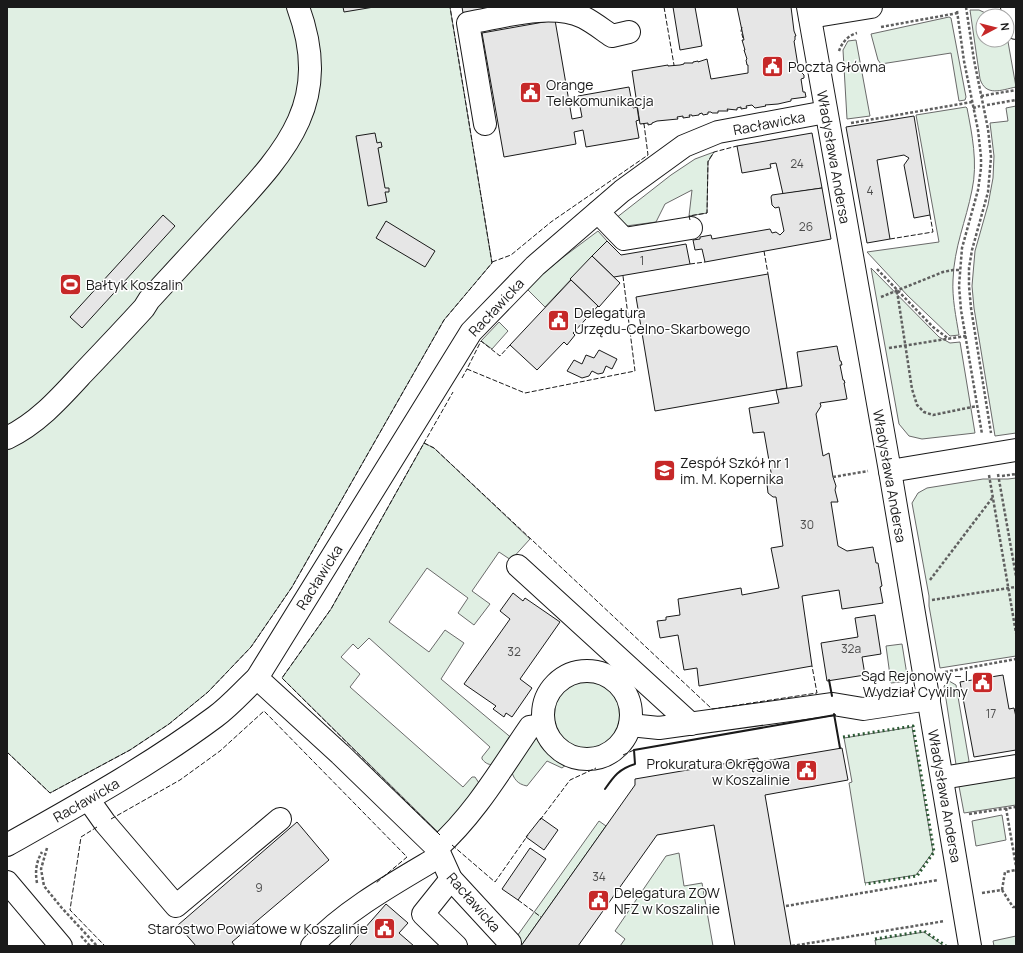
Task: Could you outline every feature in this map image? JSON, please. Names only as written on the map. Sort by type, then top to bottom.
[{"type":"street","points":[[7,438],[22,431],[55,404],[245,196],[283,149],[294,132],[304,109],[309,87],[311,64],[309,43],[298,7]]},
{"type":"street","points":[[809,12],[871,7]]},
{"type":"street","points":[[1012,7],[1016,28]]},
{"type":"street","points":[[485,124],[468,23],[542,10],[586,12],[612,36],[629,32]]},
{"type":"street","name":"Władysława Andersa","points":[[809,12],[882,471],[929,699],[942,778],[971,896],[970,946]]},
{"type":"street","name":"Racławicka","points":[[7,845],[88,800],[152,760],[216,716],[257,678],[450,381],[471,332],[535,266],[622,191],[684,146],[718,132],[826,112]]},
{"type":"street","points":[[598,212],[624,239],[692,228]]},
{"type":"street","points":[[882,471],[1016,450]]},
{"type":"street","points":[[518,566],[691,724]]},
{"type":"street","points":[[586,671],[598,672],[608,676],[617,683],[629,702],[631,713],[630,725],[625,736],[613,750],[597,758],[586,759],[574,757],[563,752],[554,744],[544,725],[543,714],[549,693],[556,684],[565,677],[575,673],[586,671]]},
{"type":"street","name":"Racławicka","points":[[257,678],[340,754],[438,852],[451,879],[510,943],[508,946]]},
{"type":"street","points":[[630,725],[659,728],[833,704],[863,709],[929,699]]},
{"type":"street","points":[[438,852],[446,840],[483,797],[530,727],[544,725]]},
{"type":"street","points":[[942,778],[1016,766]]},
{"type":"street","points":[[88,800],[176,906],[280,819]]},
{"type":"street","name":"Racławicka","points":[[312,946],[322,935],[367,901],[438,852]]},
{"type":"street","points":[[451,879],[423,914],[456,946]]},
{"type":"street","points":[[7,882],[61,946]]},
{"type":"path","points":[[966,7],[990,145],[991,169],[988,192],[972,250],[969,268],[969,286],[971,308],[992,439]]},
{"type":"path","points":[[875,28],[957,12],[964,61],[981,146],[981,168],[976,202],[962,248],[959,295],[982,436],[978,436]]},
{"type":"path","points":[[838,54],[839,48],[845,40],[852,34],[863,31]]},
{"type":"path","points":[[981,96],[1016,90]]},
{"type":"path","points":[[987,105],[1016,100]]},
{"type":"path","points":[[850,123],[972,102]]},
{"type":"path","points":[[973,108],[980,106]]},
{"type":"path","points":[[876,268],[933,327],[949,339]]},
{"type":"path","points":[[879,298],[943,272],[960,270]]},
{"type":"path","points":[[897,291],[912,389],[917,405],[920,409],[933,415],[977,406]]},
{"type":"path","points":[[888,348],[966,336]]},
{"type":"path","points":[[988,469],[1016,633]]},
{"type":"path","points":[[833,477],[882,471]]},
{"type":"path","points":[[998,472],[1016,576]]},
{"type":"path","points":[[1002,476],[1016,474]]},
{"type":"path","points":[[985,475],[996,476]]},
{"type":"path","points":[[927,583],[992,496]]},
{"type":"path","points":[[924,601],[1015,587]]},
{"type":"path","points":[[944,672],[1016,659]]},
{"type":"path","points":[[968,814],[1016,807]]},
{"type":"path","points":[[1006,808],[1016,866]]},
{"type":"path","points":[[47,844],[46,855],[41,869],[44,886],[97,946]]},
{"type":"path","points":[[39,888],[36,868],[41,853]]},
{"type":"path","points":[[1016,870],[1005,872],[1002,890],[1013,907],[1016,907]]},
{"type":"path","points":[[786,906],[944,879]]},
{"type":"path","points":[[971,896],[1002,890]]},
{"type":"path","points":[[792,946],[951,920]]},
{"type":"path","points":[[79,934],[90,946]]},
{"type":"green space","points":[[7,7],[450,7],[492,263],[444,320],[292,587],[251,647],[208,692],[169,724],[130,750],[50,793],[7,752]]},
{"type":"green space","points":[[970,10],[975,10],[975,44]]},
{"type":"green space","points":[[949,17],[951,18],[966,97],[965,100],[959,101],[951,53],[881,64],[878,60],[871,34]]},
{"type":"green space","points":[[856,40],[870,116],[847,119],[843,50],[848,41]]},
{"type":"green space","points":[[976,48],[1009,48],[1016,87],[1000,91],[990,90],[983,85],[980,79]]},
{"type":"green space","points":[[1016,106],[1016,433],[995,436],[974,308],[972,286],[975,251],[988,205],[993,178],[994,156],[990,123],[1008,121],[1006,108]]},
{"type":"green space","points":[[966,107],[972,138],[974,180],[954,268],[954,308],[959,335],[950,336],[908,296],[867,252],[939,242],[916,115]]},
{"type":"green space","points":[[714,152],[708,162],[707,213],[689,216],[692,190],[665,204],[656,222],[626,226],[616,218],[671,175],[695,159]]},
{"type":"green space","points":[[598,231],[607,241],[545,307],[526,288]]},
{"type":"green space","points":[[871,268],[939,337],[950,343],[960,342],[975,433],[922,439],[909,436],[899,424]]},
{"type":"green space","points":[[499,322],[508,331],[492,349],[481,341]]},
{"type":"green space","points":[[424,443],[434,448],[530,539],[511,560],[499,552],[472,591],[490,604],[474,625],[458,613],[468,598],[427,568],[389,622],[429,652],[445,630],[464,643],[441,679],[514,740],[496,765],[488,764],[482,759],[490,747],[369,638],[358,649],[353,644],[341,657],[360,674],[350,687],[463,787],[472,777],[475,777],[479,783],[478,789],[438,832],[282,678],[331,609]]},
{"type":"green space","points":[[1016,478],[1016,656],[940,668],[929,606],[929,596],[912,503],[918,493],[927,488],[983,479]]},
{"type":"green space","points":[[902,644],[908,681],[891,683],[886,646]]},
{"type":"green space","points":[[586,681],[599,684],[610,691],[617,702],[620,715],[617,728],[610,739],[599,746],[586,749],[573,746],[562,739],[555,728],[552,715],[555,702],[562,691],[573,684]]},
{"type":"green space","points":[[949,681],[956,685],[969,761],[964,770],[957,771],[944,686]]},
{"type":"green space","points":[[912,727],[933,852],[916,875],[865,883],[849,783],[852,782],[844,738]]},
{"type":"green space","points":[[533,736],[554,752],[571,761],[562,768],[547,761],[527,786],[516,781],[511,770]]},
{"type":"green space","points":[[1016,772],[1016,805],[964,813],[958,781]]},
{"type":"green space","points":[[1002,815],[1006,840],[976,846],[972,821]]},
{"type":"green space","points":[[599,821],[606,826],[521,946],[510,946]]},
{"type":"green space","points":[[679,853],[684,886],[702,883],[713,946],[620,946],[625,939],[615,931],[666,856]]},
{"type":"green space","points":[[924,932],[944,946],[876,946],[875,940]]},
{"type":"green space","points":[[1016,936],[1016,946],[994,946],[993,941]]},
{"type":"building","points":[[343,7],[374,7],[344,12]]},
{"type":"building","points":[[462,7],[499,7],[463,13]]},
{"type":"building","points":[[673,7],[695,7],[702,46],[680,50]]},
{"type":"building","name":"Poczta Główna","points":[[737,7],[791,7],[796,36],[794,41],[799,72],[804,75],[804,78],[801,79],[803,92],[805,92],[806,97],[791,99],[791,101],[755,108],[752,105],[746,106],[747,108],[737,108],[737,110],[727,109],[728,111],[718,111],[718,113],[708,112],[708,114],[703,115],[702,113],[699,115],[689,115],[690,117],[683,118],[683,116],[677,117],[678,119],[657,121],[648,125],[648,123],[640,124],[632,71],[668,65],[693,63],[707,59],[711,79],[748,73],[747,59],[742,40],[744,40]]},
{"type":"building","name":"Orange Telekomunikacja","points":[[555,20],[572,119],[582,117],[578,96],[629,87],[633,108],[637,107],[639,120],[636,121],[639,138],[586,147],[583,130],[574,132],[576,144],[504,157],[482,33]]},
{"type":"building","points":[[914,116],[930,215],[914,218],[904,165],[909,158],[904,155],[877,160],[890,239],[867,243],[846,127]]},
{"type":"building","points":[[375,133],[377,143],[381,142],[382,147],[378,148],[385,188],[389,188],[389,192],[385,192],[387,202],[368,206],[356,136]]},
{"type":"building","points":[[812,133],[822,188],[783,194],[776,163],[770,164],[771,168],[742,173],[737,146]]},
{"type":"building","points":[[822,188],[831,239],[705,262],[702,249],[695,250],[693,240],[711,235],[712,239],[770,229],[772,233],[776,232],[780,235],[784,231],[779,207],[775,208],[772,205],[772,195]]},
{"type":"building","points":[[163,215],[175,226],[82,328],[70,317]]},
{"type":"building","points":[[386,221],[435,251],[425,267],[376,238]]},
{"type":"building","points":[[607,241],[621,255],[686,244],[690,264],[614,277],[592,256]]},
{"type":"building","points":[[592,256],[620,283],[599,307],[570,279]]},
{"type":"building","points":[[768,274],[787,388],[655,411],[636,297]]},
{"type":"building","name":"Delegatura Urzędu-Celno-Skarbowego","points":[[571,280],[598,306],[573,333],[575,335],[567,345],[564,342],[537,370],[510,345]]},
{"type":"building","points":[[837,346],[842,365],[840,365],[845,383],[847,399],[820,403],[821,406],[816,414],[823,456],[829,453],[836,486],[835,490],[838,502],[831,502],[838,546],[847,551],[873,547],[876,563],[878,563],[883,603],[842,609],[839,590],[802,596],[812,666],[699,686],[697,668],[684,670],[678,635],[660,638],[657,621],[666,620],[666,617],[680,615],[678,599],[741,588],[742,595],[779,588],[771,548],[783,546],[776,497],[773,497],[768,493],[767,484],[772,478],[764,432],[753,433],[749,408],[779,403],[776,390],[802,386],[797,352]]},
{"type":"building","points":[[599,350],[617,359],[612,369],[606,366],[603,373],[598,374],[592,371],[589,376],[582,378],[567,371],[574,360],[582,364],[586,355],[594,358]]},
{"type":"building","points":[[513,593],[523,601],[525,598],[560,622],[520,679],[532,688],[512,717],[506,713],[504,717],[493,709],[496,706],[464,684],[510,619],[500,611]]},
{"type":"building","points":[[875,615],[881,654],[862,657],[865,675],[827,681],[821,643],[858,637],[855,618]]},
{"type":"building","points":[[1003,675],[1009,709],[1014,708],[1016,717],[1016,750],[974,757],[960,682]]},
{"type":"building","points":[[842,748],[848,780],[765,795],[791,946],[735,946],[714,825],[657,835],[578,946],[521,946],[635,785],[635,779],[758,758],[759,762]]},
{"type":"building","points":[[541,818],[558,830],[544,850],[526,837]]},
{"type":"building","points":[[297,822],[329,860],[232,942],[235,946],[196,946],[178,925]]},
{"type":"building","points":[[530,848],[546,859],[518,900],[502,889]]},
{"type":"building","name":"Starostwo Powiatowe w Koszalinie","points":[[386,904],[408,923],[399,933],[414,946],[351,946],[350,945]]},
{"type":"hedge","points":[[843,737],[913,726],[934,852],[917,876],[865,884]]},
{"type":"hedge","points":[[875,939],[924,931],[946,946]]},
{"type":"fence","points":[[7,752],[50,793],[130,750],[169,724],[208,692],[251,647],[292,587],[444,320],[492,263],[450,7]]},
{"type":"fence","points":[[664,7],[673,66]]},
{"type":"fence","points":[[742,27],[741,31],[743,38]]},
{"type":"fence","points":[[492,262],[511,255],[551,222],[648,155],[644,124],[641,124]]},
{"type":"fence","points":[[690,220],[689,216],[707,213],[708,161],[714,152],[737,146]]},
{"type":"fence","points":[[890,239],[933,232],[930,215]]},
{"type":"fence","points":[[764,251],[768,274]]},
{"type":"fence","points":[[690,264],[705,262]]},
{"type":"fence","points":[[510,345],[500,356],[481,341],[467,369],[525,393],[635,371],[623,276]]},
{"type":"fence","points":[[462,378],[467,369]]},
{"type":"fence","points":[[440,835],[282,678],[331,609],[453,392]]},
{"type":"fence","points":[[424,443],[434,448],[712,709],[817,693],[812,666]]},
{"type":"fence","points":[[111,819],[180,780],[220,751],[264,711],[407,857],[376,883]]},
{"type":"fence","points":[[623,755],[634,750]]},
{"type":"fence","points":[[540,820],[570,780],[596,768]]},
{"type":"fence","points":[[97,827],[81,837],[70,910],[105,946]]},
{"type":"fence","points":[[452,845],[495,882],[528,835]]},
{"type":"fence","points":[[518,900],[541,917]]},
{"type":"wall","points":[[829,680],[832,696]]},
{"type":"wall","points":[[834,714],[840,748]]},
{"type":"wall","points":[[605,789],[617,774],[625,768],[635,764],[634,750],[835,715]]},
{"type":"place","name":"Poczta Główna","points":[[773,66]]},
{"type":"place","name":"Orange Telekomunikacja","points":[[530,92]]},
{"type":"place","name":"Bałtyk Koszalin","points":[[71,284]]},
{"type":"place","name":"Delegatura Urzędu-Celno-Skarbowego","points":[[559,320]]},
{"type":"place","name":"Zespół Szkół nr 1 im. M. Kopernika","points":[[664,470]]},
{"type":"place","name":"Sąd Rejonowy – I Wydział Cywilny","points":[[983,683]]},
{"type":"place","name":"Prokuratura Okręgowa w Koszalinie","points":[[806,771]]},
{"type":"place","name":"Delegatura ZOW NFZ w Koszalinie","points":[[599,900]]},
{"type":"place","name":"Starostwo Powiatowe w Koszalinie","points":[[384,928]]}]
